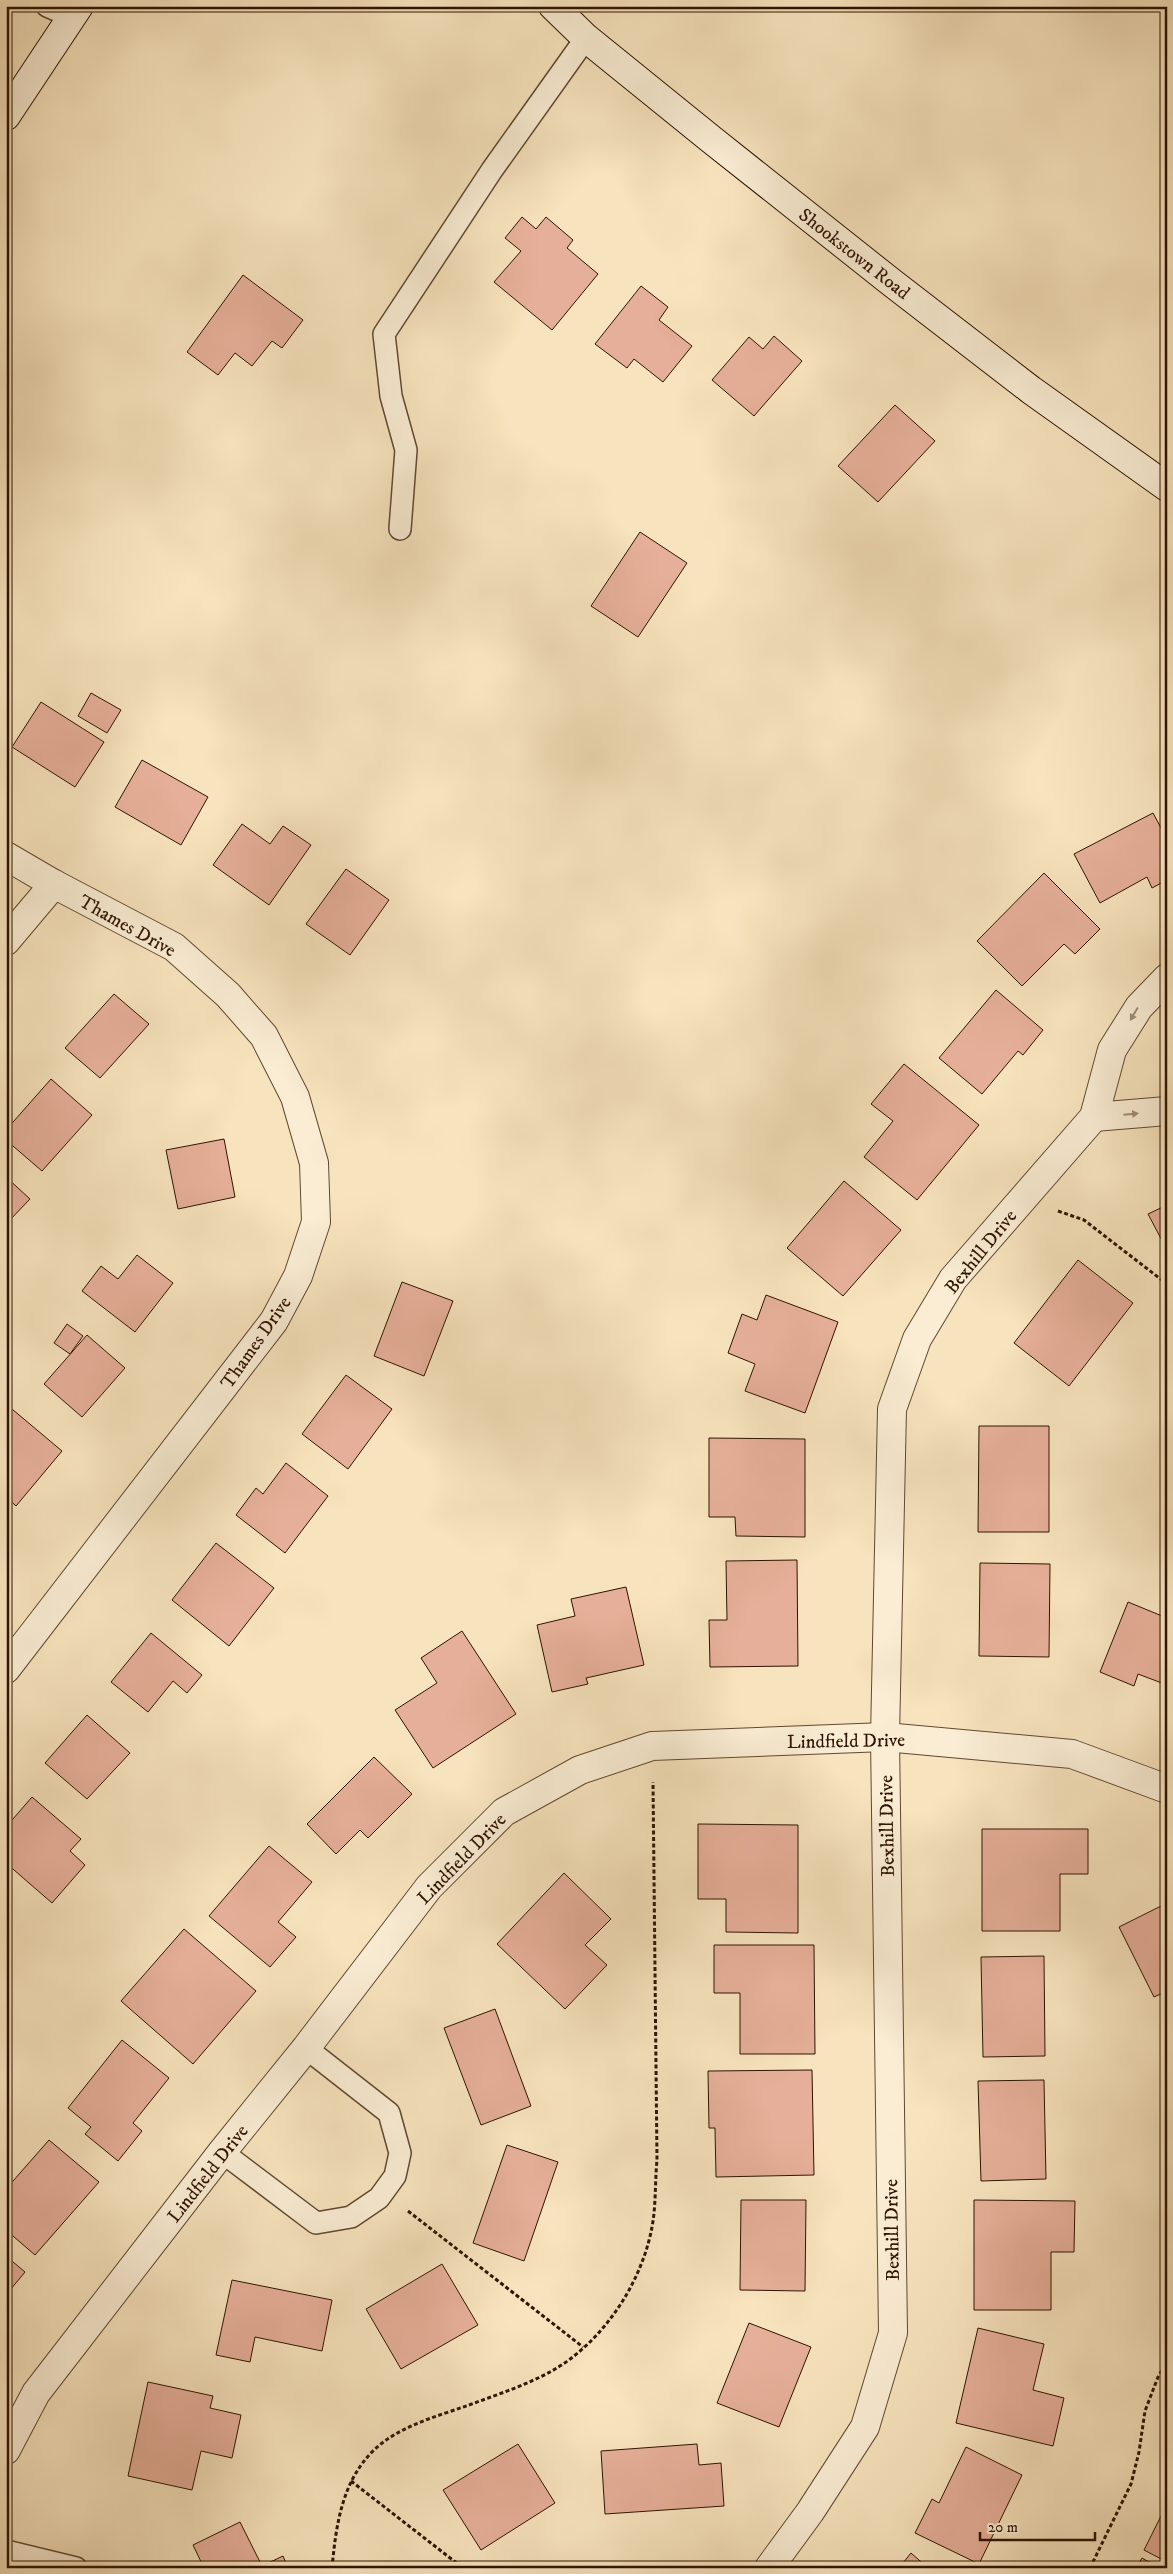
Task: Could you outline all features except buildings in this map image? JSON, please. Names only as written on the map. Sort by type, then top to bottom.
[{"type":"street","name":"Shookstown Road","points":[[552,6],[586,38],[891,282],[1031,390],[1167,488]]},
{"type":"street","points":[[6,116],[75,12]]},
{"type":"street","name":"Thames Drive","points":[[6,856],[54,884],[174,948],[228,995],[264,1036],[295,1097],[314,1163],[316,1222],[298,1276],[274,1321],[6,1669]]},
{"type":"street","points":[[6,941],[54,884]]},
{"type":"street","name":"Bexhill Drive","points":[[769,2568],[810,2512],[864,2428],[892,2333],[885,1737],[892,1409],[917,1339],[953,1279],[1094,1117],[1112,1050],[1139,1007],[1167,978]]},
{"type":"street","points":[[1094,1117],[1167,1110]]},
{"type":"street","name":"Lindfield Drive","points":[[6,2450],[36,2393],[222,2152],[306,2048],[429,1886],[504,1812],[580,1770],[652,1746],[885,1737],[1072,1754],[1167,1789]]},
{"type":"lane","points":[[47,6],[75,12]]},
{"type":"lane","points":[[400,529],[406,450],[391,396],[384,334],[492,170],[586,38]]},
{"type":"lane","points":[[222,2152],[316,2223],[352,2217],[379,2198],[384,2192],[395,2176],[400,2153],[389,2113],[306,2048]]},
{"type":"lane","points":[[6,2550],[76,2568]]},
{"type":"path","points":[[1024,1199],[1084,1220],[1167,1284]]},
{"type":"path","points":[[332,2568],[336,2531],[342,2504],[351,2481],[374,2450],[400,2432],[528,2383],[570,2359],[604,2326],[626,2297],[638,2272],[653,2222],[657,2160],[652,1746]]},
{"type":"path","points":[[384,2192],[583,2347]]},
{"type":"path","points":[[1090,2568],[1131,2484],[1139,2452],[1145,2411],[1158,2377],[1167,2362]]},
{"type":"path","points":[[351,2481],[463,2568]]}]
